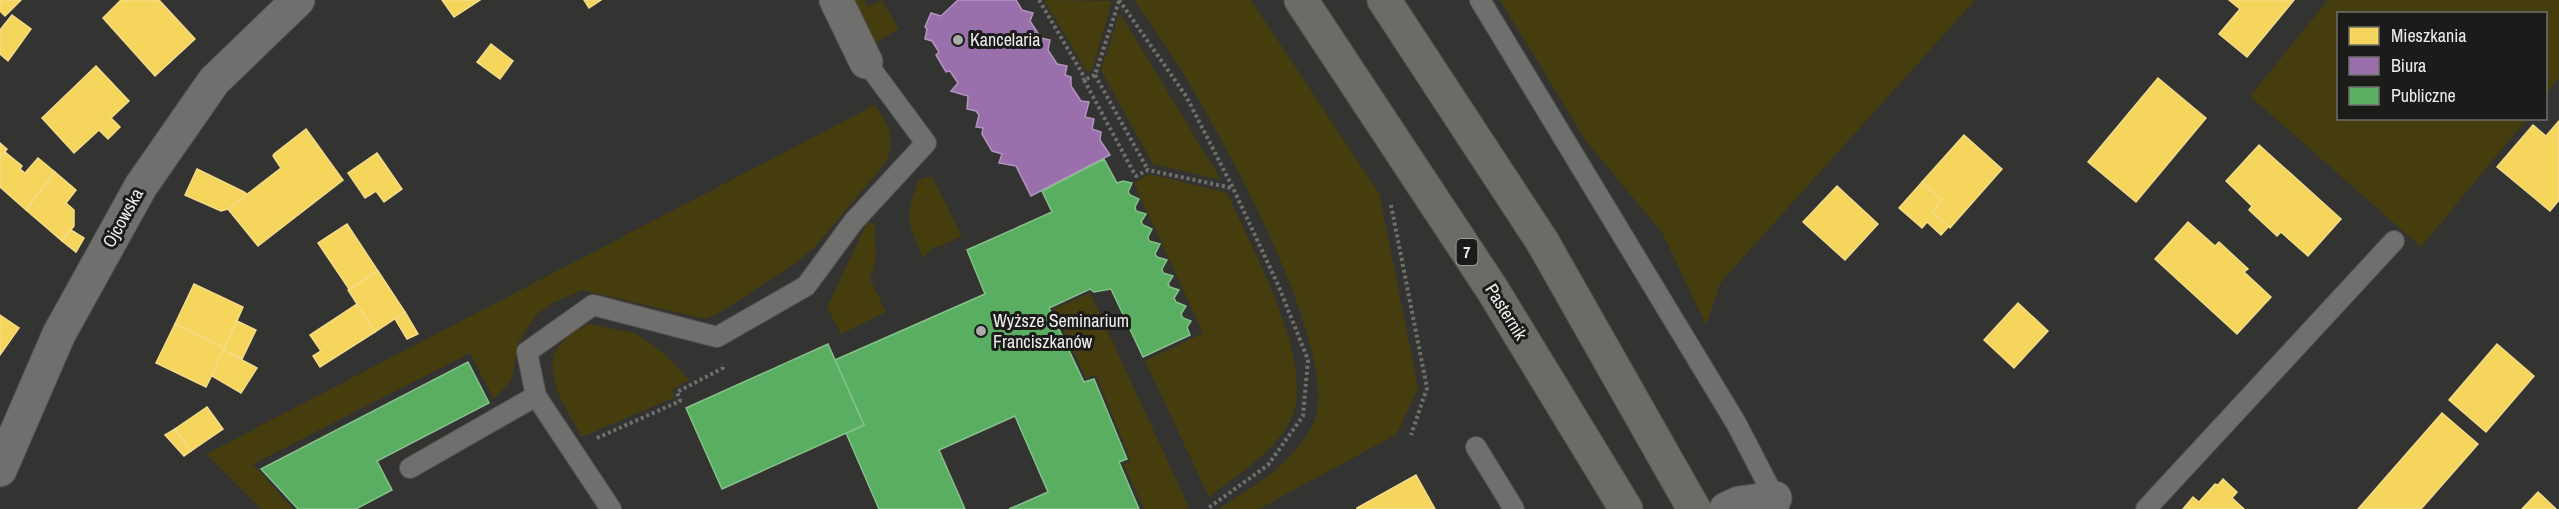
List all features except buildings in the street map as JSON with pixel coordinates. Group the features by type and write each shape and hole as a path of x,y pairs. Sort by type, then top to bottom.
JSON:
{"main road":[{"name":"Pasternik","path":"1301,0 1492,289 1626,509"},
{"path":"1384,0 1542,241 1694,509"}],"street":[{"name":"Ojcowska","path":"0,470 59,334 141,186 213,81 298,0"},
{"path":"836,0 866,62"},
{"path":"1726,509 1739,503 1778,503"}],"lane":[{"path":"1480,0 1736,423 1778,503"},
{"path":"611,509 536,396 527,352 594,305 717,337 806,286 854,221 926,143 866,62"},
{"path":"2146,509 2394,241"},
{"path":"410,468 536,396"},
{"path":"1476,447 1514,509"}],"path":[{"path":"1039,0 1083,74 1084,80 1136,176 1148,170 1233,188"},
{"path":"1119,0 1095,75 1148,170"},
{"path":"1119,0 1186,96 1233,188 1279,287 1308,360 1302,416 1269,465 1207,509"},
{"path":"1084,80 1095,75"},
{"path":"1390,197 1427,388 1411,435"},
{"path":"572,449 680,401 678,392 723,368 717,337"}],"shaded area":[{"path":"850,0 865,0 867,7 882,0 899,29 873,44"},
{"path":"1044,0 1112,1 1092,70 1087,72"},
{"path":"1134,0 1251,0 1379,193 1418,388 1397,434 1259,509 1218,509 1283,464 1312,426 1318,396 1313,356 1280,259 1234,163 1174,59"},
{"path":"1500,0 1975,0 1721,282 1706,325 1663,234 1586,141"},
{"path":"2328,0 2559,0 2559,78 2547,94 2547,12 2337,12 2337,120 2526,120 2421,247 2250,96"},
{"path":"1120,13 1221,180 1153,164 1101,70"},
{"path":"875,105 889,132 890,144 887,161 815,247 793,265 719,313 705,319 582,290 553,303 537,314 519,341 511,381 494,399 470,353 253,464 293,509 261,509 206,454"},
{"path":"1149,174 1227,193 1278,306 1289,338 1295,368 1297,396 1291,419 1285,430 1266,452 1209,497 1145,361 1203,333 1134,183"},
{"path":"926,177 933,178 962,236 931,250 923,257 911,227 910,211 919,180"},
{"path":"868,221 874,224 876,258 870,279 886,312 841,334 827,307"},
{"path":"1090,293 1189,507 1187,509 1144,509 1124,465 1131,461 1096,375 1086,378 1054,309"},
{"path":"588,324 635,333 664,353 689,380 672,390 675,397 582,437 557,389 553,358 556,350 576,329"}],"place":[{"name":"Kancelaria","path":"958,40"},
{"name":"Wyższe Seminarium Franciszkanów","path":"981,331"}]}
